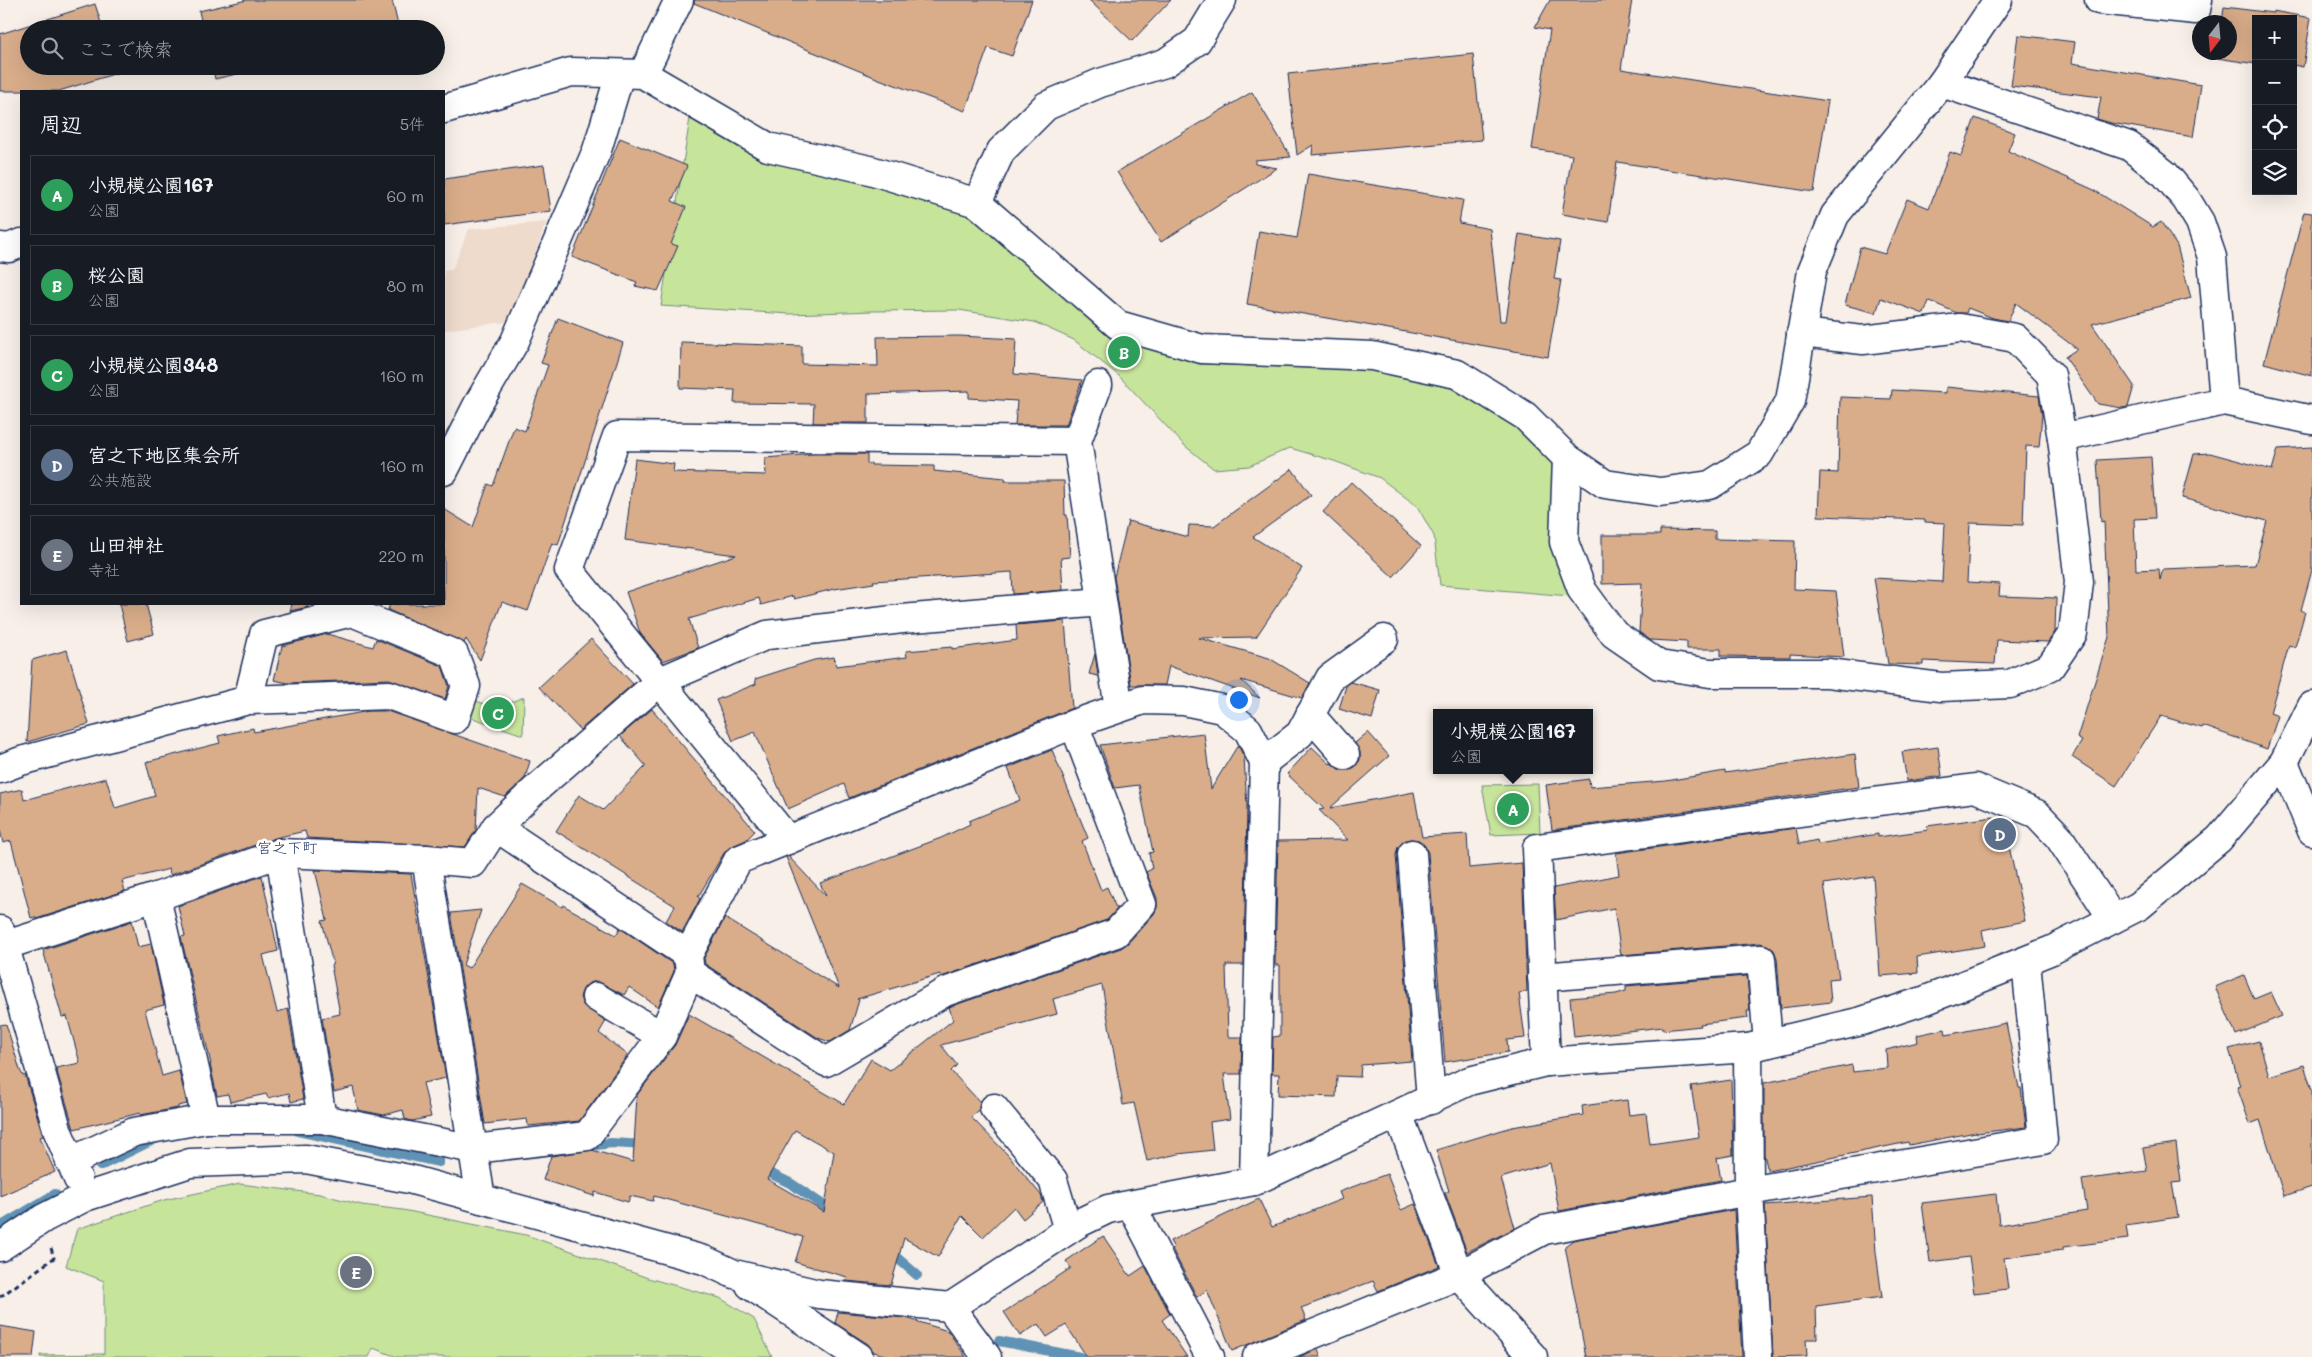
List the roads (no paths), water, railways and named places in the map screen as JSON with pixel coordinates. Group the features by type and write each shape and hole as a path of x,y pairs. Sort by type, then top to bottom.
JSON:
{"street":[{"path":"445,467 453,433 516,341 631,74 679,0"},
{"path":"978,203 1001,150 1046,106 1100,83 1165,63 1197,41 1222,0"},
{"path":"445,109 572,72 631,74 768,146 870,170 978,203 1118,325 1202,349 1372,356 1456,374 1525,416 1567,458 1605,484 1660,492 1710,485 1759,454 1790,400 1812,271 1835,215 1942,82 1998,0"},
{"path":"2099,0 2196,10 2198,0"},
{"path":"1942,82 2129,146 2165,174 2186,199 2200,222 2212,256 2224,401"},
{"path":"0,248 9,248 20,243"},
{"path":"1567,458 1564,542 1582,590 1614,634 1658,665 1710,673 1828,673 1951,687 2010,684 2050,667 2073,633 2079,582 2062,438 2051,374 2015,338 1960,328 1863,340 1801,333"},
{"path":"1098,385 1077,441 1119,708"},
{"path":"2062,438 2224,401 2312,420"},
{"path":"788,840 569,570 617,436 1077,441"},
{"path":"85,1197 58,1132 2,941 156,897 280,853 473,862 496,827 536,788 660,681 767,635 902,618 1102,602"},
{"path":"0,769 21,761 248,700 389,695 455,718 466,686 454,654 352,612 264,634 248,700"},
{"path":"1264,762 1300,734 1330,678 1384,639"},
{"path":"70,1162 134,1132 206,1119 322,1119 474,1149 587,1136 662,1036 689,964 738,860 1074,724 1143,700 1184,701 1222,709 1248,730 1264,762 1254,1181"},
{"path":"734,1274 819,1294 950,1307 1068,1230 1108,1209 1254,1181 1399,1116 1469,1082 1546,1062 1758,1046 1862,1021 1926,1000 2026,962 2139,906 2219,839 2284,762 2312,706"},
{"path":"1310,714 1345,755"},
{"path":"496,827 826,1062 944,992 1116,933 1142,904 1074,724"},
{"path":"2284,762 2312,831"},
{"path":"1546,1062 1537,848 1975,788 2036,814 2059,837 2113,919"},
{"path":"280,853 322,1119"},
{"path":"1412,854 1431,1100"},
{"path":"426,859 481,1199"},
{"path":"156,897 206,1119"},
{"path":"1542,977 1761,959 1758,1046 1748,1192 1758,1357"},
{"path":"1257,1357 1459,1275 1544,1230 2043,1140 2026,962"},
{"path":"596,996 662,1036"},
{"path":"994,1108 1053,1180 1068,1230"},
{"path":"1399,1116 1459,1275 1533,1357"},
{"path":"0,1247 44,1218 85,1197 190,1163 306,1160 409,1179 704,1260 734,1274 859,1357"},
{"path":"1131,1205 1210,1357"},
{"path":"950,1307 987,1357"}],"waterway":[{"path":"298,1131 439,1162"},
{"path":"100,1166 157,1138"},
{"path":"583,1147 611,1143 646,1145"},
{"path":"759,1168 790,1183 835,1213"},
{"path":"0,1227 55,1194"},
{"path":"888,1250 917,1275"},
{"path":"999,1341 1080,1357"}],"place":[{"name":"桜公園","path":"1124,352"},
{"name":"小規模公園348","path":"498,713"},
{"name":"小規模公園167","path":"1513,809"},
{"name":"宮之下地区集会所","path":"2000,834"},
{"name":"山田神社","path":"356,1272"}],"district":[{"name":"宮之下町","path":"287,847"}]}
